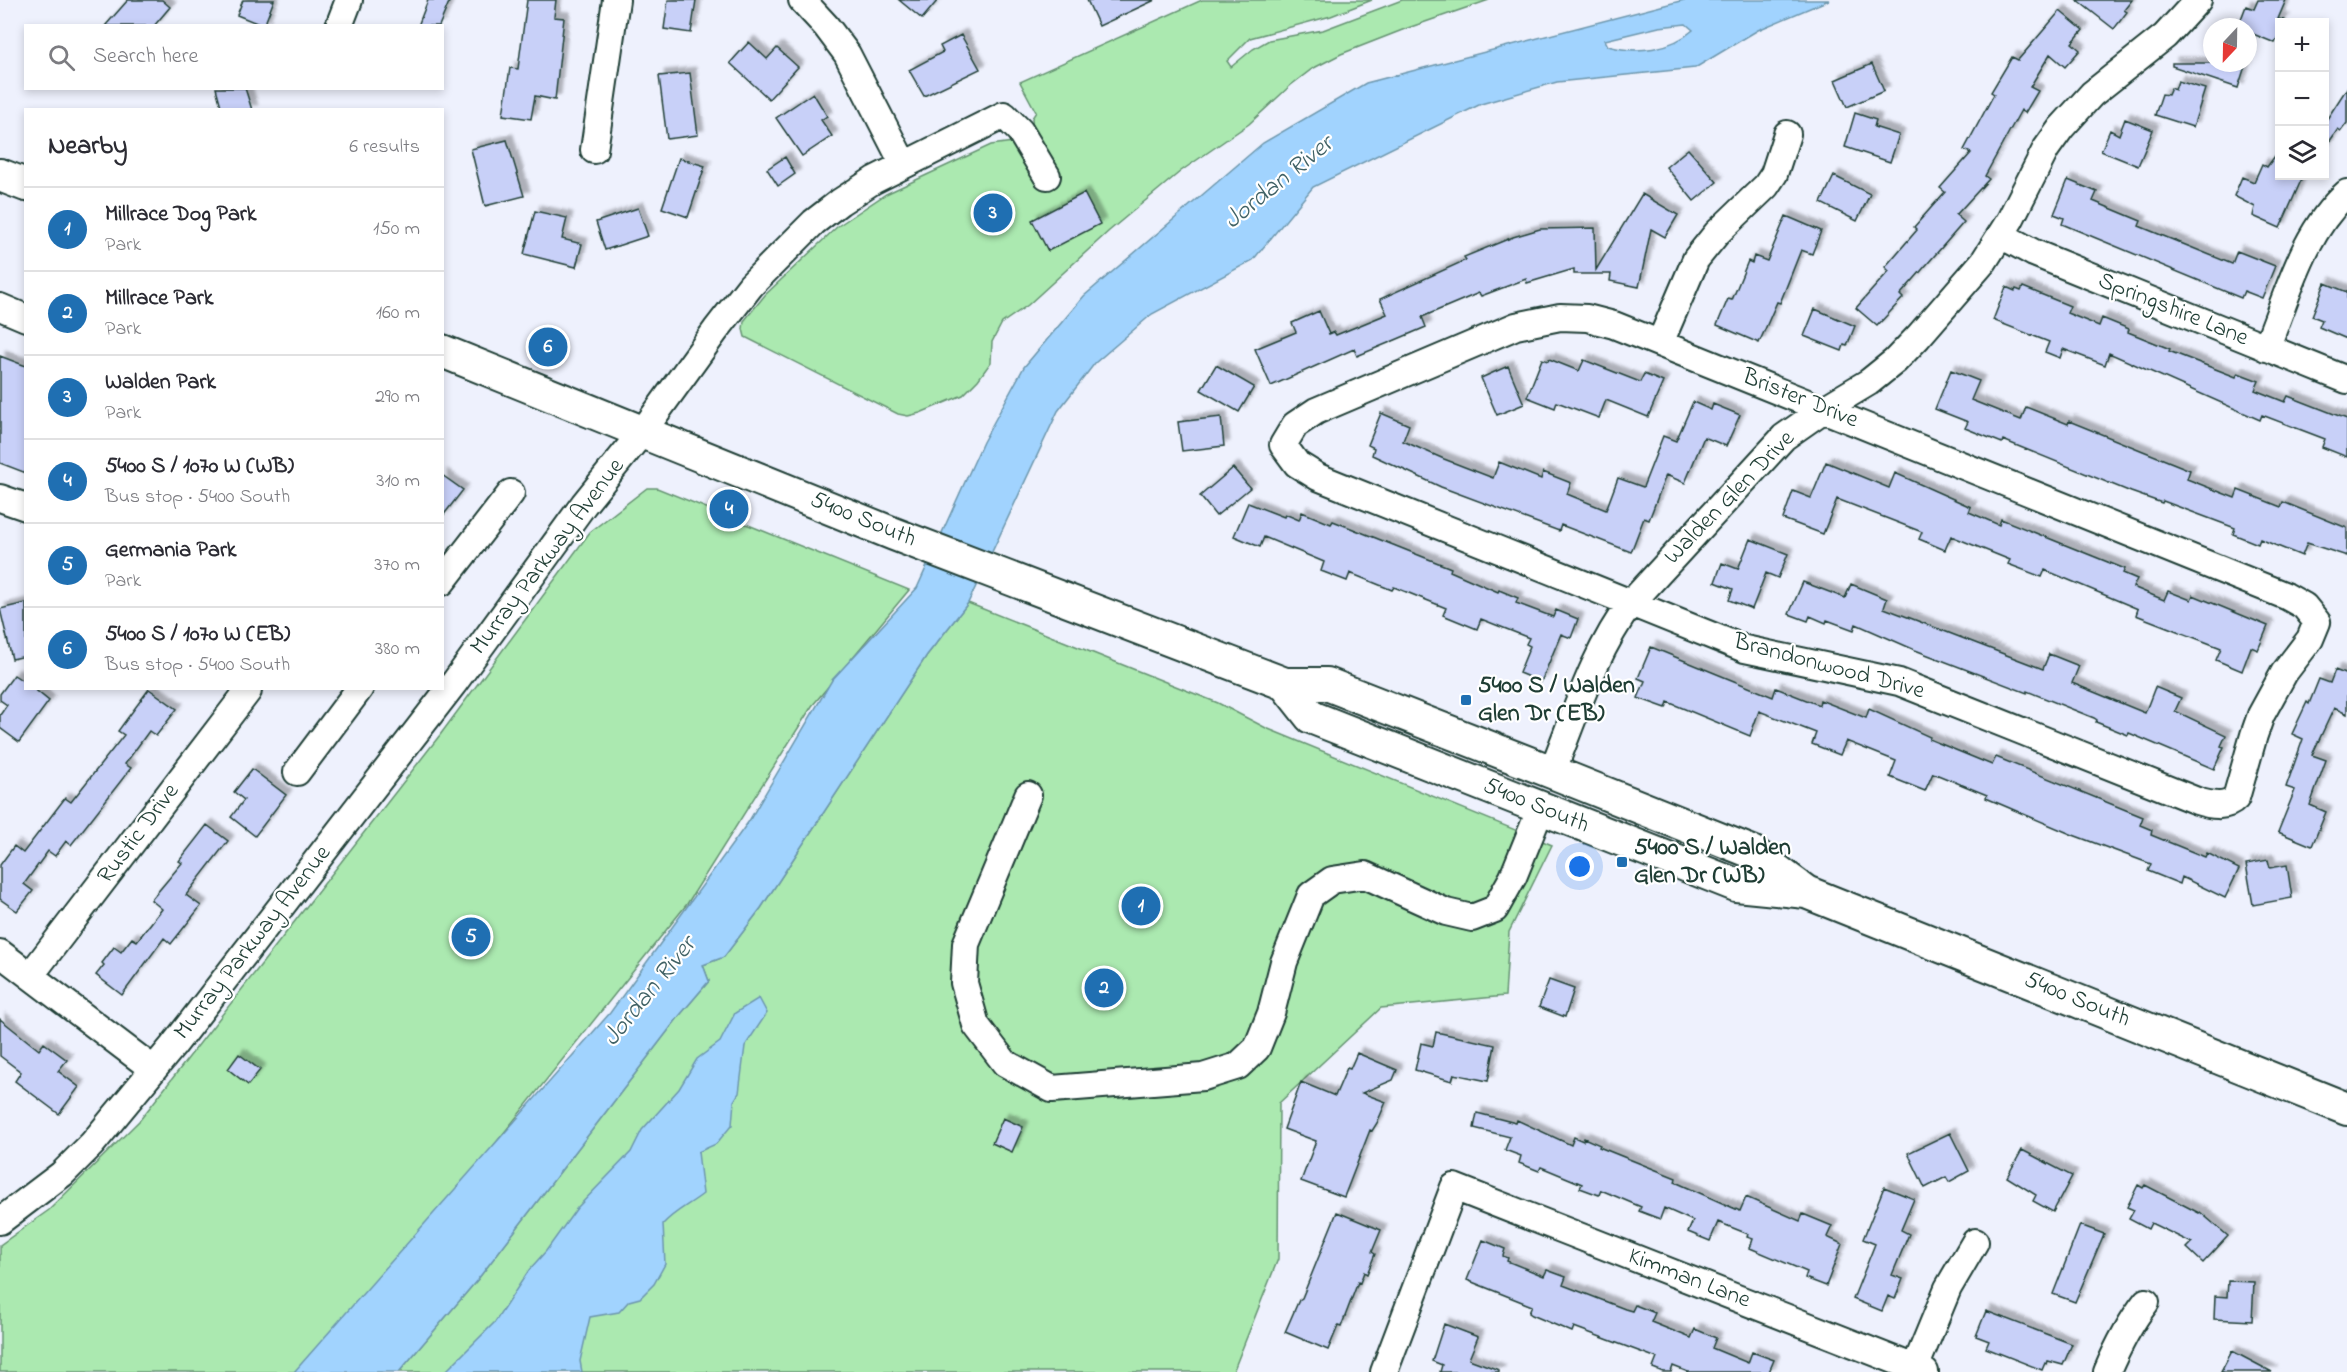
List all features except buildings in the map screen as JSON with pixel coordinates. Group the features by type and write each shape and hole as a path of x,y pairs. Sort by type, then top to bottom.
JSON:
{"main road":[{"path":"0,174 24,184"},
{"name":"5400 South","path":"444,352 894,534 1285,684 1327,684 1552,772 1752,852 1806,892 2347,1109"},
{"name":"5400 South","path":"1285,684 1311,717 1736,885 1806,892"}],"street":[{"path":"340,24 349,0"},
{"path":"594,150 616,0"},
{"path":"802,0 847,54 904,165"},
{"name":"Walden Glen Drive","path":"1552,772 1602,650 1613,628 1631,603 1784,437 1869,382 1895,361 1984,261 2001,235 2046,149 2061,128 2092,94 2165,36 2198,0"},
{"name":"Murray Parkway Avenue","path":"448,678 643,431 751,285 814,222 874,180 1004,115 1020,131 1047,176"},
{"path":"1660,343 1696,259 1717,233 1766,186 1774,174 1787,134"},
{"path":"2266,348 2308,244 2326,215 2347,193"},
{"name":"Springshire Lane","path":"2001,235 2034,253 2347,380"},
{"path":"0,308 24,317"},
{"name":"Brister Drive","path":"1283,445 1295,425 1316,411 1516,326 1560,317 1587,318 1614,325 1660,343 2286,596 2304,606 2317,622"},
{"name":"Brandonwood Drive","path":"1283,445 1297,464 1318,477 1754,652 1899,682 2197,801 2222,805 2231,804 2236,798 2261,715 2284,673 2310,639 2317,622"},
{"path":"444,579 511,493"},
{"path":"0,498 24,506"},
{"path":"297,772 358,690"},
{"name":"Murray Parkway Avenue","path":"0,1221 62,1174 92,1144 254,943 439,690"},
{"name":"Rustic Drive","path":"30,976 248,691"},
{"path":"1028,795 966,944 964,983 976,1025 1005,1063 1052,1089 1203,1077 1238,1066 1257,1048 1271,1013 1284,962 1311,896 1332,880 1365,875 1446,912 1472,918 1495,909 1512,877 1541,808"},
{"path":"0,953 153,1070"},
{"name":"Kimman Lane","path":"1384,1372 1454,1187 1920,1370"},
{"path":"1920,1370 1948,1288 1975,1242"},
{"path":"2107,1372 2131,1321 2146,1302"}],"green space":[{"path":"1202,0 1372,0 1331,16 1250,38 1227,61 1231,67 1253,49 1269,40 1323,30 1402,0 1489,0 1405,29 1341,54 1312,69 1249,124 1181,171 1109,231 1028,305 1002,323 992,342 991,362 963,395 920,413 908,416 898,414 745,337 744,321 765,295 838,226 886,194 991,145 1013,142 1033,130 1032,118 1036,112 1020,82"},
{"path":"647,488 657,488 909,590 812,706 687,904 398,1265 299,1372 0,1372 0,1245 49,1210 140,1120 440,735 590,532"},
{"path":"968,603 1218,703 1266,728 1552,845 1509,932 1505,996 1381,1008 1279,1103 1278,1259 1233,1372 399,1372 478,1279 680,1015 709,981 703,965 724,957 761,908 927,655"}],"water":[{"name":"Jordan River","path":"1684,0 1829,0 1758,30 1695,68 1557,82 1481,104 1313,187 1253,260 1152,314 1095,363 1058,411 968,603 927,655 761,908 724,957 703,965 709,981 680,1015 478,1279 399,1372 294,1372 610,1013 749,821 832,680 917,588 983,442 1024,367 1084,296 1263,143 1366,83","holes":["1686,24 1693,30 1664,46 1641,50 1608,46 1605,40 1659,27"]},
{"path":"759,998 767,1013 745,1046 739,1093 734,1101 732,1125 716,1144 698,1152 703,1194 663,1224 665,1264 654,1284 640,1298 629,1301 619,1312 590,1317 580,1361 582,1372 445,1372 495,1322 529,1270 546,1251 577,1208 631,1152 642,1130 679,1089 697,1059 720,1042 735,1013"}],"place":[{"name":"Walden Park","path":"993,213"},
{"name":"5400 S / 1070 W (EB)","path":"548,347"},
{"name":"5400 S / 1070 W (WB)","path":"729,509"},
{"name":"5400 S / Walden Glen Dr (EB)","path":"1466,700"},
{"name":"5400 S / Walden Glen Dr (WB)","path":"1622,862"},
{"name":"Millrace Dog Park","path":"1141,906"},
{"name":"Germania Park","path":"471,937"},
{"name":"Millrace Park","path":"1104,988"}]}
